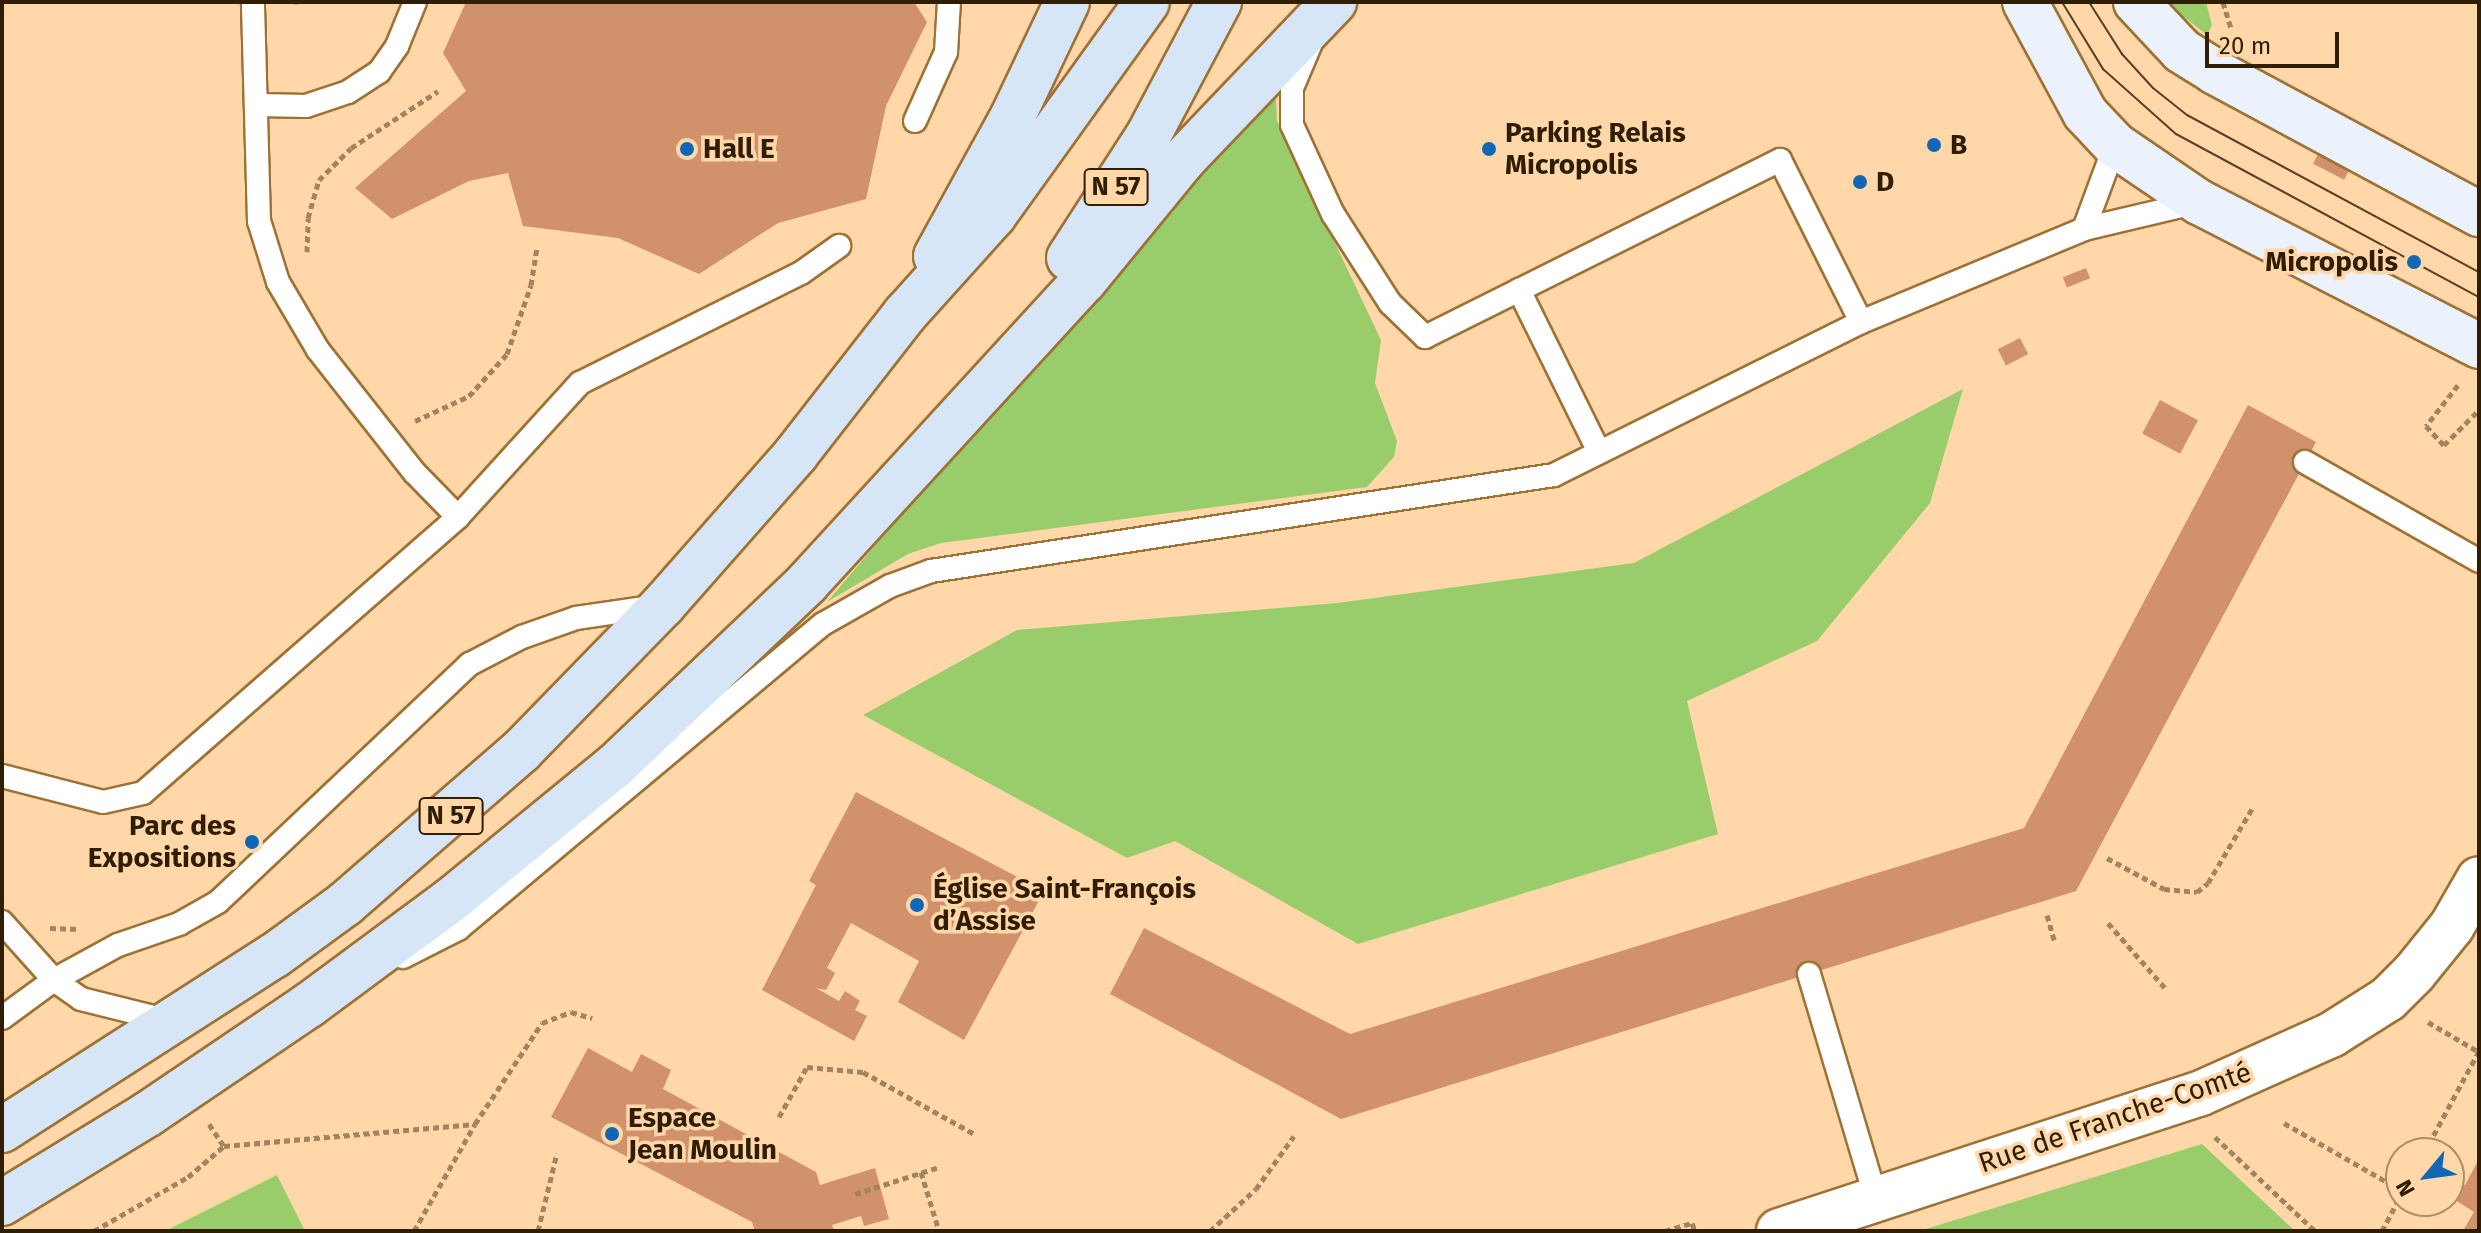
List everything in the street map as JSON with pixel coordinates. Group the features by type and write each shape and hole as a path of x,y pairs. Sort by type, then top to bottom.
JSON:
{"main road":[{"name":"N 57","path":"905,314 1012,118 1067,2"},
{"name":"N 57","path":"2,1130 275,955 413,851 521,751 663,605 796,454 905,314 994,215 1147,2"},
{"name":"N 57","path":"1002,366 1148,136 1219,2"},
{"name":"N 57","path":"2,1203 167,1102 309,1005 519,845 681,706 807,583 1002,366 1084,281 1183,160 1327,11"}],"street":[{"path":"2025,2 2085,113 2115,145 2199,202 2473,360"},
{"path":"2136,2 2182,51 2215,72 2479,214"},
{"name":"Rue de Franche-Comté","path":"1779,1231 2199,1094 2331,1035 2388,999 2452,926 2479,879"}],"lane":[{"path":"253,2 259,105 259,221 281,288 318,350 458,517"},
{"path":"259,105 306,106 348,92 379,72 397,46 415,2"},
{"path":"915,121 946,52 949,2"},
{"path":"1327,11 1292,88 1292,125 1333,214 1390,303 1425,337 1780,160 1861,322"},
{"path":"2084,229 2115,145"},
{"path":"309,1005 458,929 823,624 890,586 931,571 1554,475 1861,322 2084,229 2199,202"},
{"path":"2,776 103,802 143,793 458,517 580,383 801,273 839,246"},
{"path":"1519,290 1599,452"},
{"path":"2305,462 2479,561"},
{"path":"2,1018 54,980 118,945 179,924 218,902 470,664 522,637 576,618 663,605"},
{"path":"2,922 54,980 81,999 169,1021"},
{"path":"1809,974 1876,1199"}],"path":[{"path":"2223,2 2234,39"},
{"path":"281,288 307,251 308,218 319,180 351,148 438,91"},
{"path":"384,432 433,414 490,378 507,354 521,319 537,248"},
{"path":"2473,360 2426,426 2444,445 2479,410"},
{"path":"2107,858 2164,889 2197,892 2208,883 2252,809"},
{"path":"2047,915 2054,940"},
{"path":"2108,923 2166,989"},
{"path":"2388,999 2479,1052 2433,1137"},
{"path":"414,1231 475,1124 542,1023 571,1012 592,1018"},
{"path":"779,1117 807,1067 863,1072 976,1135"},
{"path":"202,1112 224,1146"},
{"path":"2284,1123 2385,1183"},
{"path":"94,1231 188,1177 224,1146 475,1124"},
{"path":"1210,1231 1256,1189 1294,1136"},
{"path":"2215,1138 2315,1231"},
{"path":"538,1231 557,1153"},
{"path":"855,1194 939,1167"},
{"path":"921,1172 939,1231"},
{"path":"1665,1231 1692,1223 1695,1231"}],"green space":[{"path":"2165,2 2206,2 2212,25 2207,35"},
{"path":"1275,75 1277,121 1381,340 1375,383 1397,441 1394,457 1367,487 941,543 908,554 827,602"},
{"path":"1963,389 1930,503 1817,641 1687,701 1718,834 1358,944 1175,841 1127,858 863,715 1017,630 1337,603 1634,563"},
{"path":"2202,1144 2295,1231 1919,1231"},
{"path":"277,1175 305,1231 165,1231"}],"building":[{"name":"Hall E","path":"466,2 914,2 927,22 886,106 866,199 778,223 699,274 618,238 523,226 508,173 469,181 392,219 355,188 466,91 443,53"},
{"path":"2318,154 2349,170 2344,180 2313,164"},
{"path":"2086,268 2090,278 2067,288 2063,277"},
{"path":"2020,338 2028,354 2006,365 1998,349"},
{"path":"2160,400 2198,420 2180,454 2142,434"},
{"path":"2248,405 2316,442 2076,891 1341,1119 1110,994 1144,928 1350,1034 2024,828"},
{"name":"Église Saint-François d’Assise","path":"856,792 1044,891 964,1040 898,1002 919,961 851,923 827,968 835,973 826,990 816,988 839,1001 845,991 860,1001 855,1010 867,1016 854,1041 762,990 816,885 809,881"},
{"path":"588,1048 632,1072 641,1054 671,1070 663,1089 816,1172 820,1185 875,1168 889,1219 864,1226 861,1216 832,1225 834,1231 755,1231 752,1222 551,1117"},
{"path":"2479,1159 2479,1231 2463,1231 2474,1212 2465,1206 2465,1185"}],"tram line":[{"path":"2062,2 2103,69 2176,134 2479,297"},
{"path":"2089,2 2122,54 2153,88 2187,115 2479,272"}],"place":[{"name":"B","path":"1934,145"},
{"name":"Hall E","path":"687,149"},
{"name":"Parking Relais Micropolis","path":"1489,149"},
{"name":"D","path":"1860,182"},
{"name":"Micropolis","path":"2414,262"},
{"name":"Parc des Expositions","path":"252,842"},
{"name":"Église Saint-François d’Assise","path":"917,905"},
{"name":"Espace Jean Moulin","path":"612,1134"}]}
